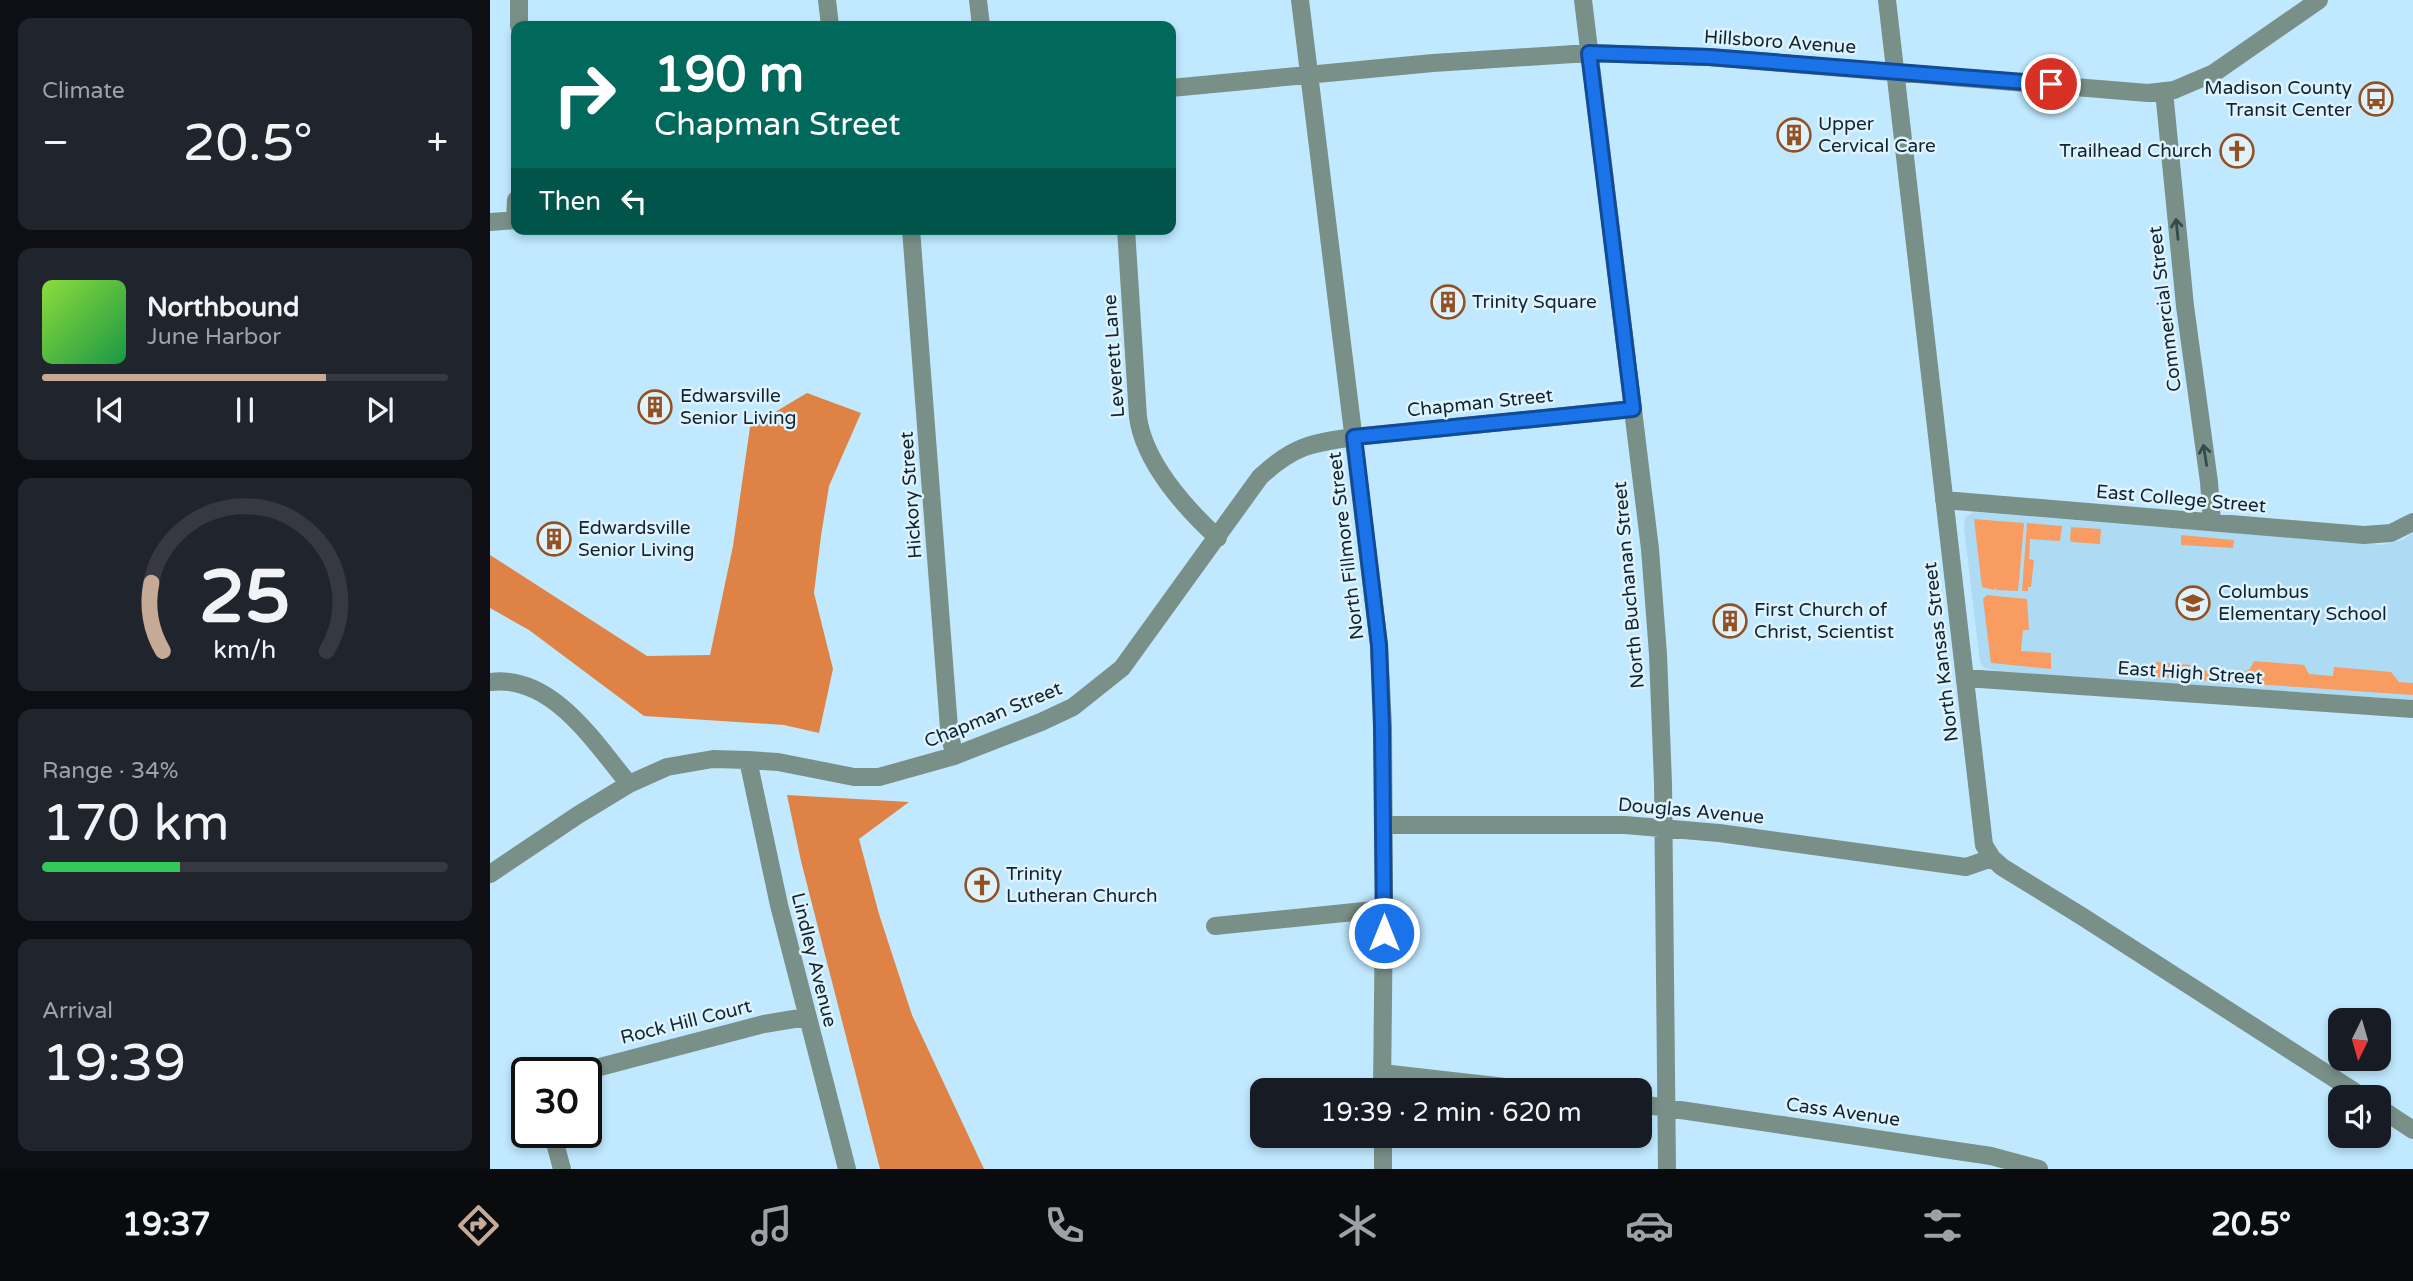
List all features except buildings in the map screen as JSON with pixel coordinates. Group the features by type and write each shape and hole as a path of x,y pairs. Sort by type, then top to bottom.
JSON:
{"street":[{"path":"519,0 519,21"},
{"path":"827,0 829,21"},
{"path":"978,0 980,21"},
{"name":"North Fillmore Street","path":"1300,0 1379,645 1384,909 1382,1078"},
{"name":"North Buchanan Street","path":"1583,0 1650,548 1658,654 1667,1169"},
{"name":"North Kansas Street","path":"1886,0 1984,845 1992,858"},
{"name":"Hillsboro Avenue","path":"1176,87 1542,54 1589,53 1709,57 2148,93 2174,90 2214,73 2319,0"},
{"name":"Commercial Street","path":"2164,91 2185,306 2210,482 2212,522"},
{"path":"490,222 511,220"},
{"name":"Hickory Street","path":"911,235 954,756"},
{"name":"Leverett Lane","path":"1126,235 1138,417 1143,443 1179,495 1218,538"},
{"name":"Chapman Street","path":"490,874 629,784 651,773 682,763 713,759 748,760 778,762 855,777 892,774 954,756 1062,712 1100,687 1122,668 1260,477 1280,459 1298,449 1320,442 1354,437 1633,409"},
{"name":"East College Street","path":"1944,500 2364,535 2390,533 2413,522"},
{"name":"East High Street","path":"1965,678 2413,709"},
{"path":"490,682 516,682 552,700 589,736 629,784"},
{"name":"Lindley Avenue","path":"748,760 778,902 847,1169"},
{"name":"Douglas Avenue","path":"1383,825 1542,823 1663,827 1966,867 1992,858"},
{"path":"1992,858 2002,867 2084,916 2345,1085"},
{"path":"1215,926 1384,909"},
{"name":"Rock Hill Court","path":"602,1066 764,1024 806,1017"},
{"name":"Cass Avenue","path":"1652,1106 1992,1156 2039,1169"},
{"path":"2391,1116 2413,1130"},
{"path":"556,1148 562,1169"},
{"path":"1383,1148 1383,1169"}],"shaded area":[{"path":"807,393 861,413 829,486 821,536 814,593 833,669 819,733 784,725 644,716 529,630 490,608 490,555 647,656 710,655 733,546 750,427"},
{"name":"Columbus Elementary School","path":"1974,512 2382,545 2402,540 2413,533 2413,700 2001,672 1984,668 1980,662 1964,528 1965,517"},
{"path":"1974,519 2024,523 2018,591 1982,587"},
{"path":"2027,523 2062,526 2060,541 2030,539 2029,559 2034,560 2031,587 2028,587 2028,591 2022,591"},
{"path":"2071,527 2101,529 2100,544 2072,542"},
{"path":"2181,535 2234,540 2233,548 2181,545"},
{"path":"1987,595 2027,599 2029,630 2023,630 2021,651 2051,653 2051,669 1991,663 1983,599"},
{"path":"2254,661 2304,665 2309,674 2333,676 2334,667 2391,672 2399,682 2413,683 2413,695 2198,680 2199,670 2242,673 2250,669"},
{"path":"2156,662 2190,665 2192,679 2155,677"},
{"path":"787,795 909,802 859,839 879,914 912,1015 984,1169 880,1169 801,861"}],"place":[{"name":"Madison County Transit Center","path":"2376,99"},
{"name":"Upper Cervical Care","path":"1794,135"},
{"name":"Trailhead Church","path":"2237,151"},
{"name":"Trinity Square","path":"1448,302"},
{"name":"Edwarsville Senior Living","path":"655,407"},
{"name":"Edwardsville Senior Living","path":"554,539"},
{"name":"Columbus Elementary School","path":"2193,603"},
{"name":"First Church of Christ, Scientist","path":"1730,621"},
{"name":"Trinity Lutheran Church","path":"982,885"}],"route":[{"path":"1384,933 1379,645 1354,437 1633,409 1589,53 1709,57 2051,84"}]}
